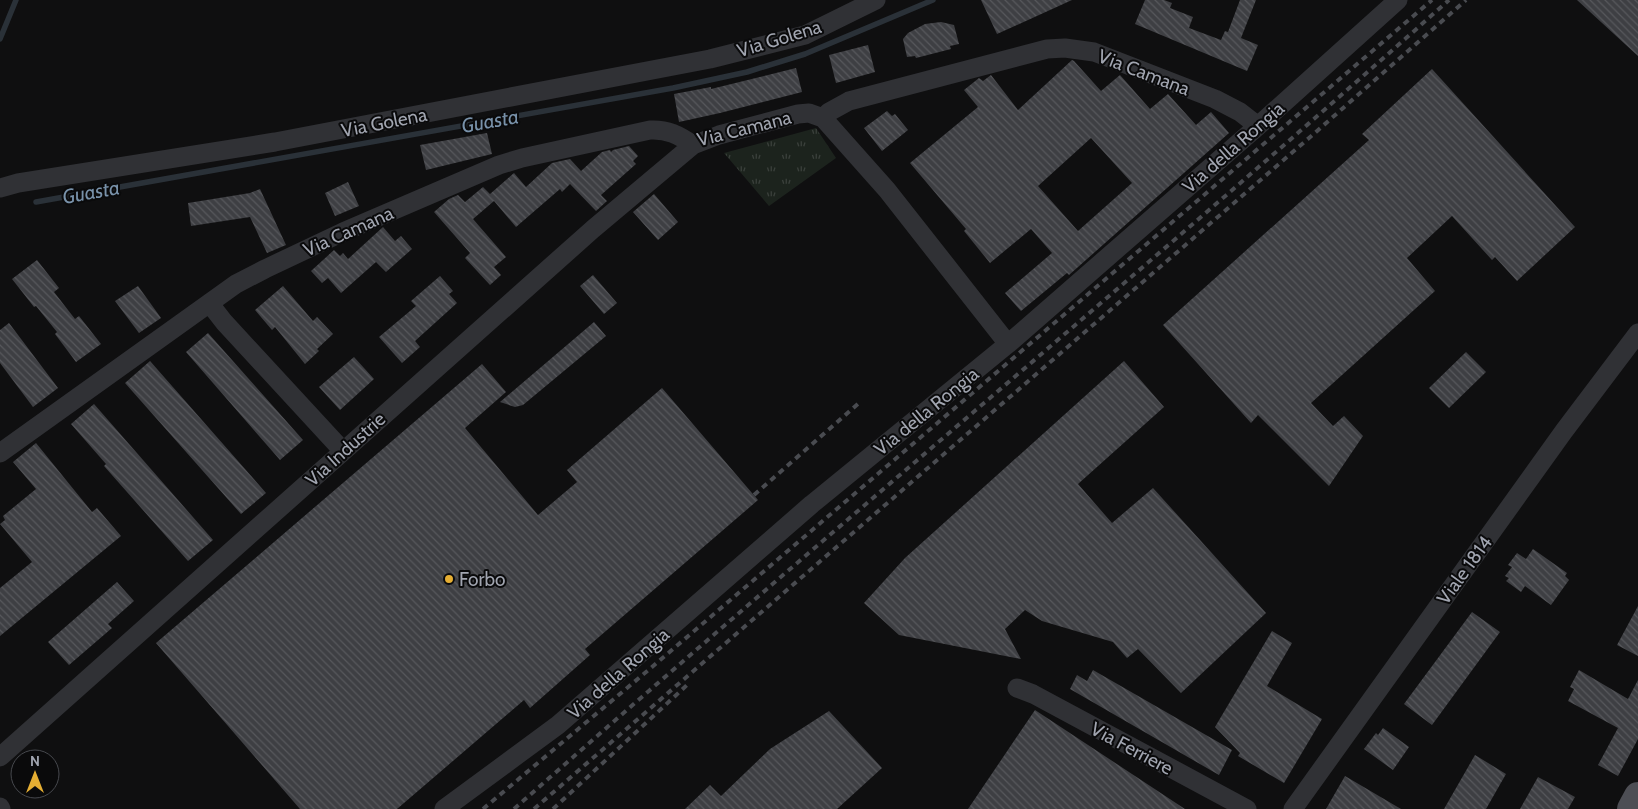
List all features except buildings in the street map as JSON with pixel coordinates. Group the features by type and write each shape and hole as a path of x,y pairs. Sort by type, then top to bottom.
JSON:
{"main road":[{"path":"1631,809 1638,796"}],"street":[{"name":"Via Golena","path":"0,188 275,142 710,59 805,35 876,0"},
{"name":"Via della Rongia","path":"444,809 558,725 812,504 1008,344 1258,126 1398,0"},
{"name":"Via Camana","path":"0,453 236,284 343,232 499,165 531,156 650,130 668,131 677,134 693,145 720,135 798,114 809,113 823,118 829,112 849,101 1047,49 1065,48 1094,52 1198,93 1240,112 1258,126"},
{"path":"823,118 887,190 1008,344"},
{"name":"Via Industrie","path":"0,757 593,229 693,145"},
{"path":"210,304 224,322 342,451"},
{"name":"Viale 1814","path":"1293,809 1564,430 1638,333"},
{"name":"Via Ferriere","path":"1017,688 1033,694 1247,809"}],"green space":[{"path":"816,128 836,158 769,206 724,153"}],"waterway":[{"path":"0,39 16,0"},
{"name":"Guasta","path":"36,202 673,88 747,72 805,54 933,0"}],"railway":[{"path":"483,809 652,667 1432,0"},
{"path":"514,809 747,606 1216,204 1449,0"},
{"path":"534,809 1466,0"},
{"path":"754,495 859,403"},
{"path":"553,809 687,685"}],"place":[{"name":"Forbo","path":"449,579"}]}
